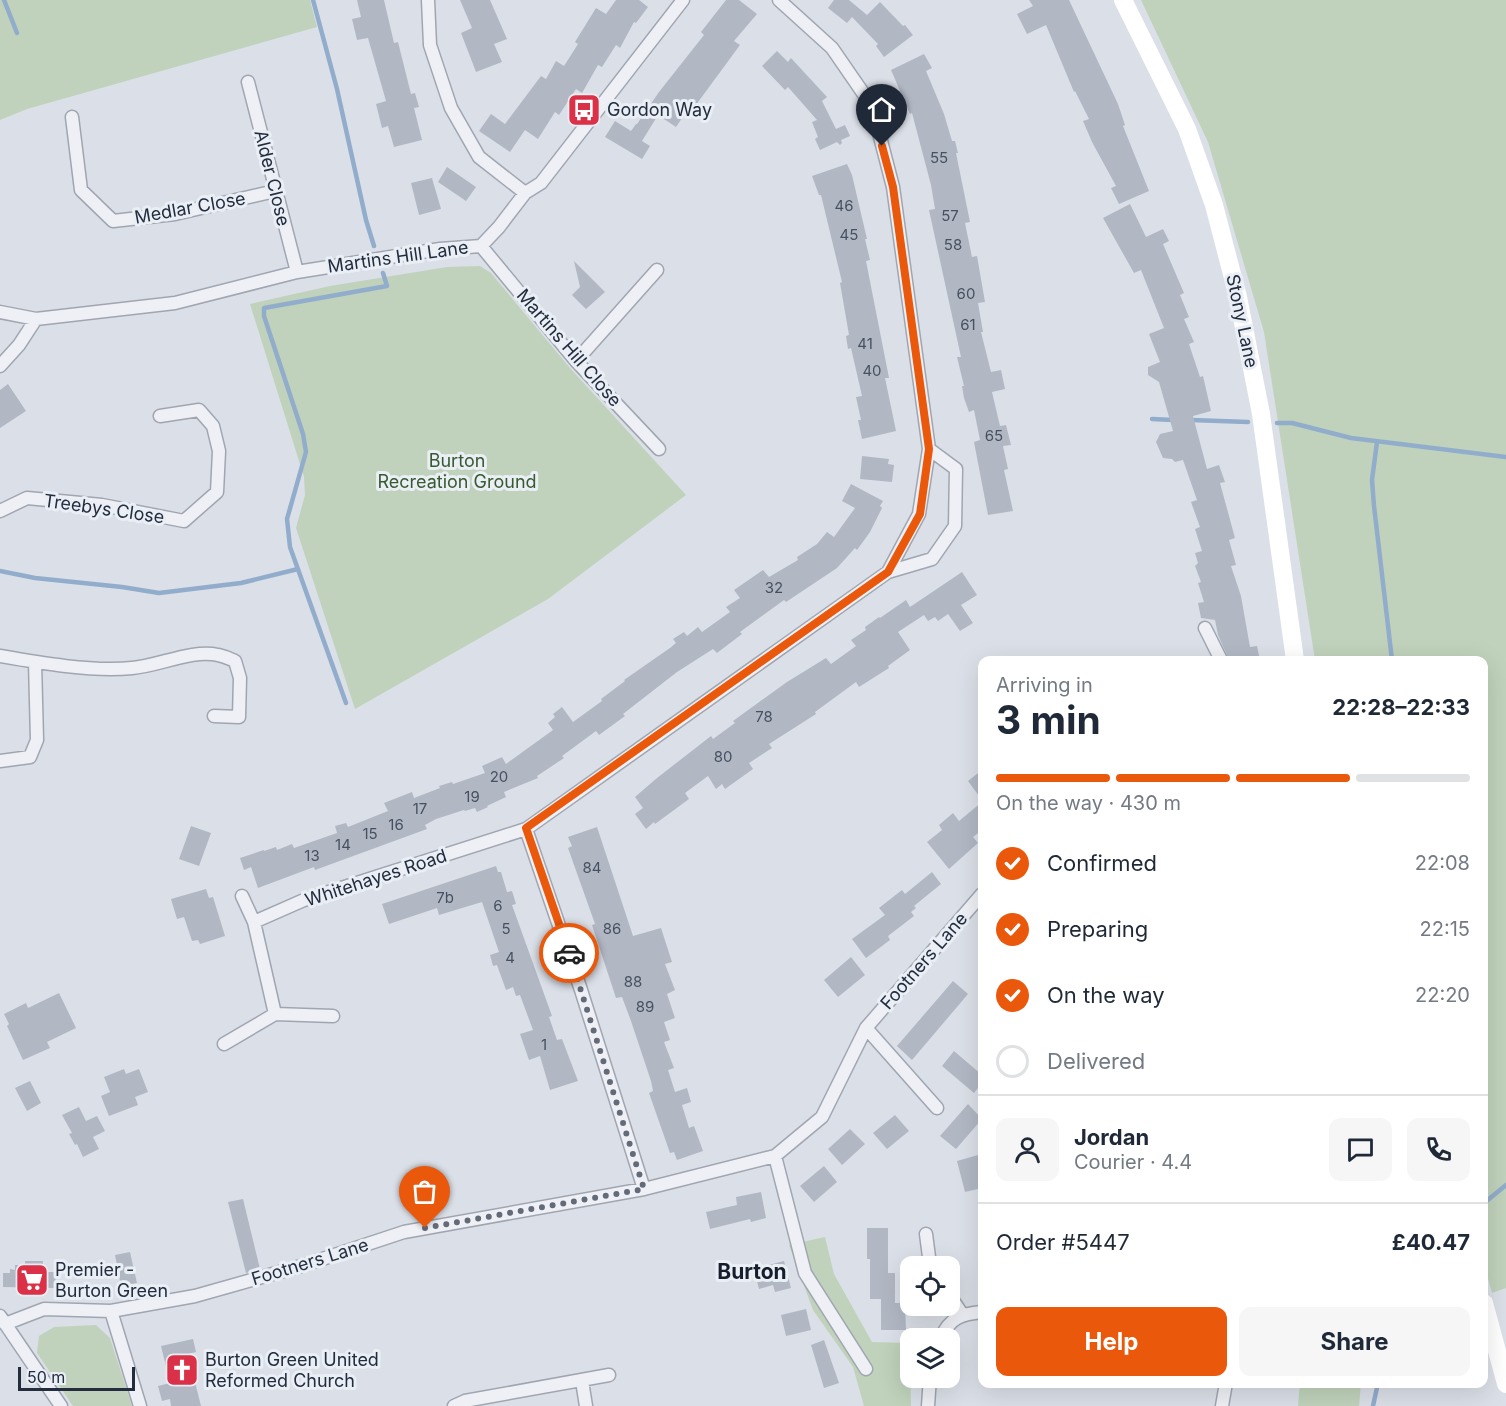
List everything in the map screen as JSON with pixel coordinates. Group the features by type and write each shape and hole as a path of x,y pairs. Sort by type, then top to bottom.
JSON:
{"main road":[{"name":"Stony Lane","path":"1123,0 1187,129 1214,205 1238,297 1261,414 1294,656"},
{"path":"1488,1318 1506,1384"}],"street":[{"path":"428,0 430,45 451,108 479,157 525,193"},
{"name":"Martins Hill Lane","path":"0,312 36,319 175,303 297,272 440,249 481,246 525,193 541,183 683,0"},
{"name":"Whitehayes Road","path":"779,0 832,48 872,106 893,187 929,449 920,514 888,572"},
{"name":"Alder Close","path":"248,82 297,272"},
{"name":"Medlar Close","path":"72,117 81,190 113,221 175,214 275,191"},
{"name":"Martins Hill Close","path":"481,246 576,361 659,448"},
{"path":"576,361 657,270"},
{"path":"0,366 20,345 36,319"},
{"name":"Treebys Close","path":"0,511 27,498 102,505 184,521 217,492 219,451 213,426 199,410 160,416"},
{"name":"Whitehayes Road","path":"254,922 304,900 526,828 888,572 932,559 955,526 956,469 929,449"},
{"path":"1205,628 1219,656"},
{"path":"0,656 88,668 132,668 191,656 217,654 235,661 240,678 239,717 214,716"},
{"path":"0,761 30,757 38,740 34,662"},
{"path":"526,828 581,990 644,1189"},
{"path":"242,896 254,922 275,1014"},
{"name":"Footners Lane","path":"3,1320 44,1309 111,1311 195,1296 301,1266 404,1232 644,1189 775,1156 822,1117 866,1028 978,899"},
{"path":"224,1044 275,1014 333,1016"},
{"path":"866,1028 937,1108"},
{"path":"775,1156 805,1273 866,1368"},
{"path":"926,1234 929,1256"},
{"path":"111,1311 140,1406"},
{"path":"946,1328 962,1314 978,1312"},
{"path":"3,1320 61,1406"},
{"path":"454,1406 465,1401 609,1375"},
{"path":"582,1381 586,1406"},
{"path":"928,1406 929,1388"},
{"path":"1222,1406 1225,1388"}],"green space":[{"path":"0,0 310,0 317,27 27,109 0,120"},
{"path":"1141,0 1506,0 1506,1288 1492,1293 1488,1278 1488,656 1314,656 1264,332 1208,142"},
{"name":"Burton Recreation Ground","path":"480,266 491,273 570,368 686,495 548,599 355,709 296,528 305,495 304,477 250,304 330,286 447,267"},
{"path":"825,1237 834,1274 872,1342 900,1343 900,1388 911,1388 911,1406 864,1406 853,1367 813,1310 789,1245"},
{"path":"96,1325 110,1338 132,1406 73,1406 37,1353 39,1336 54,1327"},
{"path":"1300,1388 1361,1388 1359,1406 1298,1406"}],"building":[{"path":"357,0 384,0 394,43 398,42 411,94 415,93 419,107 414,108 422,140 394,147 388,126 382,128 376,104 386,101 368,38 357,40 352,19 361,17"},
{"path":"460,0 490,0 507,39 494,44 502,62 476,72 461,33 472,28"},
{"path":"616,0 639,0 648,7 636,23 634,22 620,48 616,45 602,67 598,65 582,93 576,89 559,115 555,112 538,139 525,130 510,152 479,131 491,114 505,124 541,76 546,79 556,61 564,66 578,44 575,42 596,8 606,14"},
{"path":"726,0 739,0 757,14 734,41 740,45 690,113 686,112 676,127 658,115 642,141 650,146 642,159 605,137 615,121 631,131 704,35 701,32"},
{"path":"834,0 849,0 867,15 880,2 913,35 884,57 876,46 878,44 852,17 847,23 828,8"},
{"path":"1029,0 1069,0 1118,104 1125,125 1123,126 1149,191 1119,204 1111,188 1116,186 1083,121 1089,119 1074,92 1046,25 1027,34 1017,14 1033,6"},
{"path":"777,51 788,62 791,58 827,97 822,101 836,129 845,125 850,136 841,140 840,145 837,142 820,150 812,122 817,120 788,87 785,90 762,66"},
{"path":"924,54 932,68 926,71 958,153 956,153 970,222 965,223 972,257 977,256 985,302 978,303 983,332 981,332 991,372 1001,370 1005,389 992,392 1000,426 1006,425 1011,445 1003,446 1008,469 1004,470 1013,511 988,515 974,442 980,440 974,410 969,412 964,398 962,386 964,386 957,357 961,357 929,210 935,209 931,185 912,113 910,114 891,70"},
{"path":"847,164 852,175 867,239 865,239 870,260 866,261 889,378 885,378 896,431 862,439 856,397 862,396 851,348 848,349 846,336 849,335 840,283 842,282 821,195 819,195 812,176"},
{"path":"447,167 476,187 466,201 438,182"},
{"path":"432,178 441,209 419,215 411,183"},
{"path":"1130,204 1146,237 1163,229 1169,241 1163,244 1184,293 1180,295 1189,317 1184,319 1194,342 1189,344 1200,377 1203,376 1211,411 1193,416 1207,469 1219,465 1225,482 1220,483 1235,538 1229,540 1236,565 1231,566 1241,596 1250,647 1257,646 1259,656 1227,656 1218,635 1215,620 1201,618 1198,603 1204,602 1198,583 1201,582 1195,566 1198,563 1195,553 1202,551 1195,529 1200,527 1191,502 1197,500 1183,460 1175,462 1172,459 1163,458 1156,442 1160,434 1173,431 1159,382 1148,375 1148,367 1160,362 1149,334 1164,328 1141,270 1134,273 1103,218"},
{"path":"574,261 605,292 586,309 572,295 580,287"},
{"path":"8,384 26,411 0,428 0,390"},
{"path":"862,456 889,459 888,464 894,465 892,482 860,479"},
{"path":"851,484 883,501 870,532 857,550 855,548 837,568 786,602 784,600 740,632 742,634 717,653 713,649 677,672 623,714 625,716 599,735 596,731 562,756 564,758 537,776 538,778 504,792 506,797 477,812 475,808 436,819 425,825 427,829 258,888 251,867 244,870 240,858 276,847 277,850 292,844 294,848 337,833 335,826 346,823 348,827 388,811 384,803 412,792 414,798 440,788 439,786 452,782 453,784 485,773 482,766 502,757 506,764 553,730 548,723 555,717 553,714 562,707 573,722 602,701 601,699 624,680 670,648 676,643 673,639 684,632 687,636 698,627 702,632 730,612 726,607 740,598 734,590 763,570 769,577 798,560 797,557 817,544 827,532 834,537 855,508 842,501"},
{"path":"962,572 977,595 961,605 973,623 960,631 948,614 938,621 935,617 928,621 924,615 898,632 910,650 888,666 889,668 859,687 856,682 815,712 816,714 769,744 772,748 749,763 753,769 725,789 722,784 716,789 708,776 685,793 689,799 646,829 635,814 643,808 635,797 657,778 711,736 713,739 735,723 733,721 787,682 826,658 831,664 856,646 851,640 879,617 906,600 910,607"},
{"path":"978,773 978,795 968,781"},
{"path":"978,805 978,833 973,837 978,843 949,869 927,842 942,830 939,825 953,813 959,821"},
{"path":"191,826 211,833 199,866 179,859"},
{"path":"597,827 633,936 661,928 672,962 665,964 675,990 667,994 675,1018 664,1022 670,1040 664,1042 674,1068 668,1070 675,1092 687,1088 691,1102 682,1105 689,1128 694,1126 703,1151 677,1160 674,1152 670,1153 649,1093 653,1091 651,1081 622,997 616,998 592,925 595,924 568,848 572,846 568,837"},
{"path":"496,866 498,872 501,872 507,892 512,891 516,904 512,905 552,1016 549,1017 557,1040 562,1039 578,1081 550,1090 540,1056 529,1060 520,1034 533,1030 520,995 516,996 513,987 506,990 497,965 493,966 490,955 499,952 482,902 439,915 437,908 389,924 382,904"},
{"path":"932,872 941,884 914,906 916,908 911,912 914,916 888,936 890,940 866,958 852,939 885,915 879,908 902,890 905,894"},
{"path":"206,889 209,898 213,897 225,936 200,944 198,940 192,941 184,917 177,919 171,899"},
{"path":"851,957 865,975 838,997 824,980"},
{"path":"953,981 968,994 912,1060 897,1046"},
{"path":"59,993 76,1028 47,1042 50,1048 23,1060 7,1026 9,1024 4,1014 26,1003 28,1008"},
{"path":"954,1051 978,1072 978,1088 974,1093 942,1066"},
{"path":"124,1069 126,1074 139,1069 148,1092 135,1097 138,1105 109,1116 101,1096 110,1092 104,1077"},
{"path":"30,1081 41,1103 27,1111 15,1088"},
{"path":"968,1104 978,1115 978,1124 956,1149 940,1136"},
{"path":"79,1107 86,1121 97,1116 105,1131 93,1137 99,1149 83,1157 69,1134 72,1133 62,1115"},
{"path":"895,1115 909,1131 887,1149 873,1133"},
{"path":"850,1129 865,1144 842,1165 828,1149"},
{"path":"978,1155 978,1189 965,1192 957,1161"},
{"path":"824,1166 837,1182 814,1202 800,1186"},
{"path":"761,1192 766,1218 751,1222 750,1219 710,1229 706,1212 737,1205 736,1197"},
{"path":"243,1199 260,1269 246,1273 228,1202"},
{"path":"867,1228 888,1228 888,1273 895,1273 895,1303 900,1303 900,1316 905,1316 906,1328 881,1330 881,1299 870,1299 870,1259 867,1259"},
{"path":"130,1252 137,1283 121,1286 115,1255"},
{"path":"25,1261 43,1261 42,1272 56,1272 55,1288 3,1287 3,1273 10,1273 10,1269 15,1270 15,1265 25,1265"},
{"path":"784,1261 791,1288 775,1292 773,1285 759,1289 754,1269"},
{"path":"806,1309 811,1330 786,1336 781,1315"},
{"name":"Burton Green United Reformed Church","path":"193,1339 196,1352 188,1354 201,1406 171,1406 170,1399 162,1401 158,1386 170,1383 161,1346"},
{"path":"824,1340 839,1383 824,1388 811,1345"}],"waterway":[{"path":"4,0 17,33"},
{"path":"313,0 337,89 366,220 374,246"},
{"path":"346,703 290,547 287,519 306,452 303,434 264,316 264,308 387,286 383,273"},
{"path":"1152,419 1173,420"},
{"path":"1191,420 1248,422"},
{"path":"1277,423 1292,423 1351,438 1506,457"},
{"path":"1377,442 1372,480 1392,656"},
{"path":"0,571 35,578 159,593 241,583 298,569"},
{"path":"1488,1200 1506,1185"},
{"path":"1373,1406 1377,1388"}],"way so far":[{"path":"425,1228 644,1189 569,953"}],"place":[{"name":"Gordon Way","path":"584,110"},
{"name":"Premier - Burton Green","path":"32,1280"},
{"name":"Burton Green United Reformed Church","path":"182,1370"}],"district":[{"name":"Burton","path":"752,1272"}],"route":[{"path":"569,953 526,828 888,572 920,514 929,449 893,187 882,146"}]}
